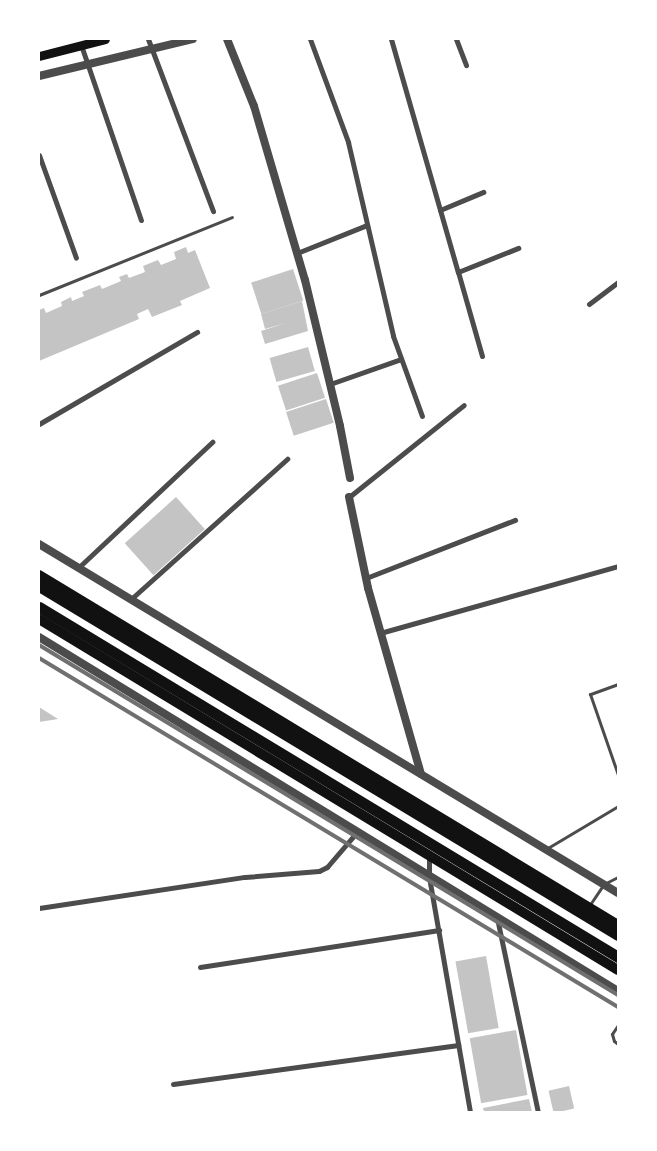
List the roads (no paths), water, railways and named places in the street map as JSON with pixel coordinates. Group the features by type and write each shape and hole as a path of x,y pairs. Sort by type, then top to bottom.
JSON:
{"highway":[{"path":"39,574 618,925"},
{"path":"39,586 618,935"},
{"path":"39,607 618,957"},
{"path":"39,619 618,970"}],"main road":[{"path":"39,56 105,39"}],"street":[{"path":"148,39 214,211"},
{"path":"39,76 192,39"},
{"path":"227,39 254,106 297,253 330,384 350,478"},
{"path":"310,39 348,142 393,336 422,416"},
{"path":"391,39 482,356"},
{"path":"456,39 466,65"},
{"path":"81,45 141,220"},
{"path":"39,155 76,258"},
{"path":"440,210 483,192"},
{"path":"297,253 367,225"},
{"path":"458,272 518,248"},
{"path":"589,304 618,282"},
{"path":"39,424 197,332"},
{"path":"330,384 401,359"},
{"path":"421,774 380,633 349,497 464,405"},
{"path":"79,567 212,442"},
{"path":"131,599 287,459"},
{"path":"366,578 515,520"},
{"path":"39,544 618,893"},
{"path":"380,633 618,566"},
{"path":"39,637 356,833 618,991"},
{"path":"39,908 245,878 319,872 327,867 356,833"},
{"path":"429,855 429,877 470,1112"},
{"path":"497,918 538,1112"},
{"path":"200,967 439,930"},
{"path":"173,1084 458,1044"}],"lane":[{"path":"39,295 232,216"},
{"path":"618,684 590,694 618,775"},
{"path":"545,849 618,806"},
{"path":"588,907 604,884 618,877"},
{"path":"618,1025 612,1034 614,1041 618,1044"}],"railway":[{"path":"39,645 618,995"},
{"path":"39,658 618,1007"}]}
